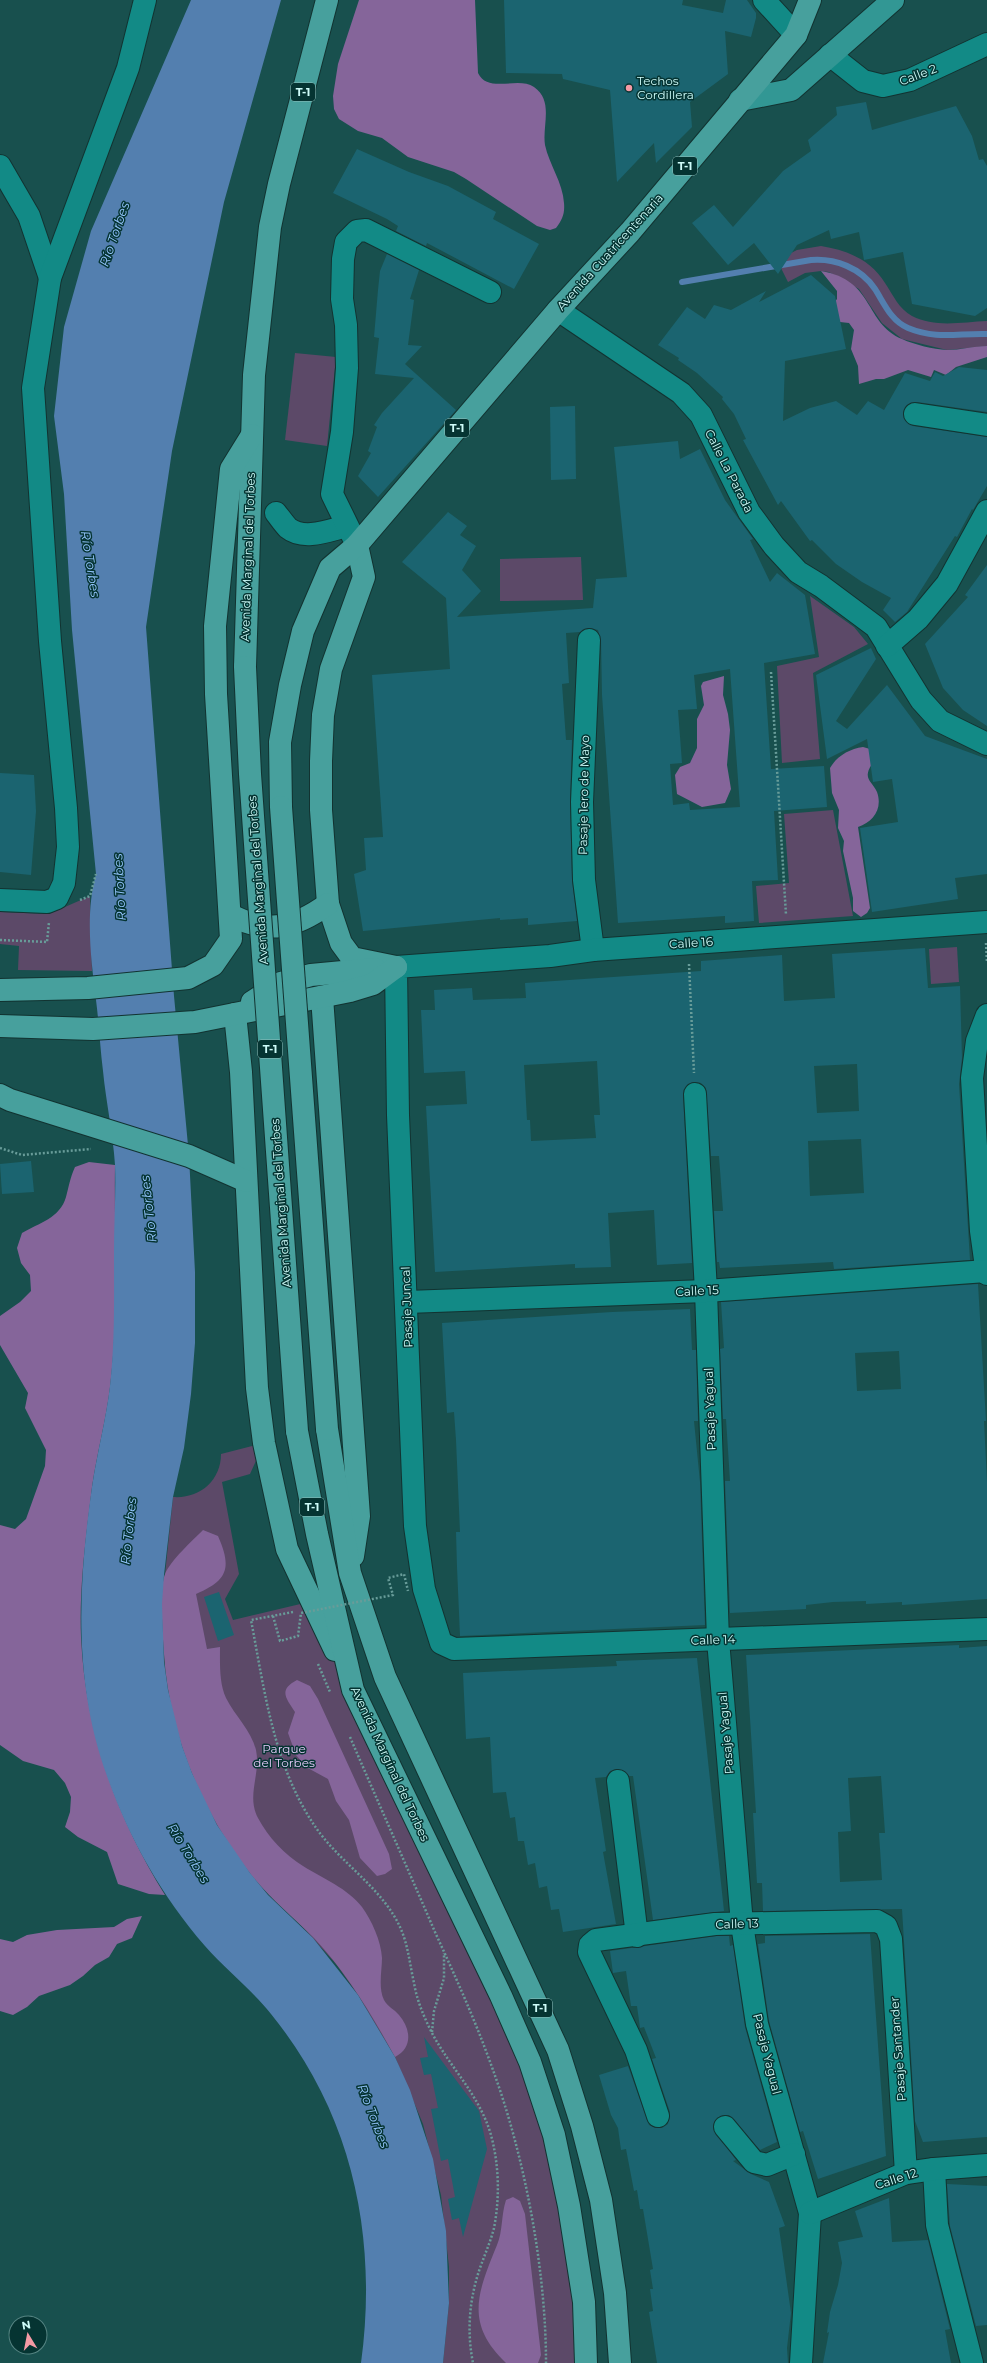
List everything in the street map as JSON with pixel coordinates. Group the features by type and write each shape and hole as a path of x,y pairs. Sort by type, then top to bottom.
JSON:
{"highway":[{"name":"Avenida Marginal del Torbes","path":"327,0 279,184 270,227 254,375 245,667 250,774 297,1431 317,1534 353,1690 468,1924 530,2062 554,2135 569,2206 584,2302 586,2363"},
{"name":"T-1","path":"740,100 796,35 810,0"},
{"name":"Avenida Cuatricentenaria","path":"352,536 630,232 740,100"},
{"path":"0,990 88,988 188,978 213,965 231,939 216,694 215,626 231,469 252,435"},
{"path":"352,536 364,576 330,669 323,715 321,810 328,904 341,943 352,958 396,967"},
{"name":"T-1","path":"352,536 330,568 303,631 290,685 280,742 282,807 327,1429 350,1573 385,1677 558,2050 582,2126 601,2200 616,2293 620,2363"},
{"path":"230,915 251,925 271,927 308,919 328,904"},
{"path":"0,1026 93,1030 195,1022 322,997 372,984 396,967"},
{"path":"235,1014 281,983 311,975 396,967"},
{"path":"322,997 359,1516 350,1573"},
{"path":"235,1014 241,1072 256,1388 264,1443 277,1510 287,1549 353,1690"},
{"path":"0,1095 10,1100 189,1156 246,1181"}],"main road":[{"path":"740,100 791,90 893,0"}],"street":[{"path":"0,900 47,902 57,898 64,883 68,847 50,641 33,388 50,278 128,68 145,0"},
{"path":"764,0 796,35"},
{"name":"Calle 2","path":"830,55 863,81 882,86 910,80 987,44"},
{"path":"0,166 29,216 50,278"},
{"path":"276,513 289,528 302,534 352,536 332,494 342,432 348,368 346,325 342,300 343,259 346,242 356,230 366,230 490,292"},
{"name":"Calle La Parada","path":"558,310 682,393 701,415 749,512 774,546 798,572 821,586 876,627 921,700 940,721 987,744"},
{"path":"915,414 987,425"},
{"path":"888,646 918,619 947,584 987,511"},
{"name":"Pasaje 1ero de Mayo","path":"589,640 582,802 584,880 593,950"},
{"name":"Calle 16","path":"396,967 593,950 987,922"},
{"name":"Pasaje Juncal","path":"396,967 398,1115 407,1302 411,1470 415,1526 424,1589 441,1643"},
{"path":"987,1014 977,1041 972,1078 979,1208 987,1272"},
{"name":"Pasaje Yagual","path":"695,1094 706,1291 718,1640 742,1924 758,2024 810,2213 801,2363"},
{"name":"Calle 15","path":"407,1302 706,1291 987,1272"},
{"name":"Calle 14","path":"441,1643 454,1649 987,1629"},
{"path":"618,1781 637,1936"},
{"name":"Calle 13","path":"658,2116 636,2050 589,1952 590,1945 596,1940 637,1936 715,1924 877,1921 886,1926"},
{"name":"Pasaje Santander","path":"886,1926 891,1938 906,2173"},
{"path":"725,2128 754,2162 767,2165 794,2154"},
{"name":"Calle 12","path":"810,2213 906,2173 934,2169 987,2165"},
{"path":"934,2169 937,2225 972,2363"}],"path":[{"path":"771,672 788,936"},
{"path":"0,940 47,942 49,921"},
{"path":"688,944 695,1094"},
{"path":"0,1148 22,1155 90,1149"},
{"path":"273,1616 280,1641 298,1636 301,1613 393,1595 388,1578 404,1574 408,1591"},
{"path":"304,1633 294,1612 251,1620 271,1724 282,1762 298,1798 319,1832 345,1862 380,1896 396,1920 408,1947 417,1996 432,2033 479,2104 491,2135 496,2161 498,2187 494,2227 477,2277 471,2310 469,2330 472,2363"},
{"path":"317,1662 333,1698"},
{"path":"349,1734 468,2004 494,2071 515,2141 530,2212 540,2276 546,2363"},
{"path":"432,2033 434,2011 444,1978 444,1951"}],"green space":[{"path":"821,246 849,253 858,257 873,268 903,310 912,316 921,320 939,323 987,321 987,346 947,350 902,339 882,323 859,289 829,272 821,271 805,273 788,282 777,260 797,250"},
{"path":"295,353 336,357 327,446 285,440"},
{"path":"581,557 583,600 500,601 500,559"},
{"path":"810,596 854,627 868,644 813,673 820,759 782,763 777,666 819,657"},
{"path":"833,810 853,916 759,923 756,886 789,883 784,814"},
{"path":"90,896 92,971 18,970 19,946 0,944 0,912 49,914"},
{"path":"957,947 959,982 931,984 929,949"},
{"name":"Parque del Torbes","path":"264,1443 250,1474 222,1482 239,1574 225,1599 233,1620 313,1601 554,2135 586,2363 443,2363 449,2303 449,2267 441,2195 423,2124 395,2057 358,1995 337,1965 233,1850 217,1825 182,1746 174,1718 162,1604 173,1497 191,1495 207,1486 213,1480 217,1472 221,1454"}],"shaded area":[{"path":"359,0 475,0 478,73 483,79 496,84 527,84 534,87 544,99 546,114 544,137 545,145 559,181 564,203 563,217 556,228 550,230 537,226 454,172 408,157 382,138 358,131 339,119 334,109 333,96 338,64"},
{"path":"821,271 838,276 851,283 868,302 881,323 890,332 902,339 936,349 947,350 987,346 987,357 956,367 946,375 934,370 931,377 908,370 884,379 876,379 859,384 858,366 851,349 854,330 849,323 840,322 831,307 837,299 837,291"},
{"path":"724,676 723,695 730,730 727,765 731,789 725,803 702,807 677,794 675,775 680,767 690,763 697,748 697,719 704,705 701,686 703,682"},
{"path":"863,747 870,749 872,764 869,769 868,777 877,792 879,804 878,809 872,818 868,822 858,827 870,908 867,913 861,917 853,911 853,898 843,851 844,841 838,828 839,810 832,793 830,768 836,760 844,754 853,749"},
{"path":"89,1162 115,1165 115,1304 113,1359 110,1387 96,1462 87,1524 81,1599 81,1637 84,1672 96,1739 106,1771 132,1834 147,1865 165,1895 149,1894 118,1884 107,1852 78,1837 65,1827 70,1812 71,1797 65,1783 54,1770 23,1761 0,1745 0,1525 15,1529 26,1519 45,1466 46,1450 25,1408 28,1393 0,1345 0,1316 20,1302 31,1291 30,1275 21,1263 17,1248 22,1233 48,1219 59,1210 66,1197 75,1167"},
{"path":"203,1530 218,1536 226,1565 221,1578 215,1584 196,1594 207,1649 220,1647 220,1673 226,1698 247,1730 256,1750 257,1768 253,1793 255,1810 267,1832 283,1851 296,1862 335,1884 349,1894 362,1907 369,1918 378,1938 381,1952 382,1995 389,2006 403,2020 408,2032 405,2049 395,2057 368,2010 326,1951 264,1890 249,1872 216,1823 202,1797 190,1769 180,1741 167,1684 163,1637 162,1590 165,1574 172,1563"},
{"path":"297,1680 310,1686 318,1699 389,1854 392,1869 385,1874 377,1876 360,1858 349,1820 336,1801 328,1779 306,1767 296,1755 288,1733 295,1712 287,1698 286,1691 287,1687"},
{"path":"142,1916 132,1938 117,1944 109,1957 95,1965 70,1985 39,1996 27,2007 13,2015 0,2011 0,1939 13,1942 27,1935 57,1930 114,1927 127,1919"},
{"path":"513,2197 520,2201 525,2214 541,2355 538,2363 506,2363 493,2348 484,2334 480,2320 480,2292 499,2240 506,2200"}],"water":[{"name":"Río Torbes","path":"191,0 281,0 224,202 172,451 146,627 174,996 189,1156 195,1272 195,1343 191,1394 184,1448 173,1497 164,1575 162,1604 164,1662 168,1690 182,1746 192,1773 217,1825 250,1873 268,1895 313,1938 358,1995 395,2057 410,2090 433,2159 446,2231 449,2303 443,2363 361,2363 365,2316 366,2270 362,2224 353,2179 340,2136 322,2093 299,2053 271,2014 213,1955 189,1927 148,1866 136,1844 107,1776 96,1741 88,1705 84,1669 82,1597 87,1523 96,1462 110,1386 113,1352 115,1165 113,1141 104,1083 92,969 90,921 96,874 72,630 64,494 54,416 64,327 91,231"}],"building":[{"path":"504,0 683,0 682,5 723,13 726,0 747,0 756,13 756,18 751,37 725,31 728,74 690,102 692,127 656,163 654,143 617,182 610,90 563,79 562,74 506,73"},
{"path":"866,102 872,130 956,106 972,136 979,160 983,159 987,166 987,308 975,316 912,304 903,252 864,260 859,232 831,239 829,230 797,245 778,274 754,243 728,265 692,223 714,205 733,227 783,171 811,151 808,140 837,115 836,107"},
{"path":"357,149 409,172 448,186 496,212 493,219 539,244 514,289 427,243 426,246 396,231 398,226 387,219 333,193"},
{"path":"387,254 419,270 410,299 414,300 408,345 422,346 405,364 456,410 378,497 358,476 371,453 368,451 377,427 374,425 382,413 414,378 375,374 379,338 374,337 378,290 380,271"},
{"path":"811,275 835,296 846,349 785,361 783,421 810,408 836,401 857,415 868,401 884,410 905,373 930,381 935,372 943,376 959,367 987,370 987,412 917,402 910,403 903,412 904,419 913,426 987,437 987,486 973,510 972,509 957,537 955,536 907,612 895,622 883,610 891,598 862,582 836,564 812,540 810,541 781,501 778,505 743,440 746,439 734,414 722,399 723,397 697,373 678,360 679,358 658,345 687,307 705,319 714,305 731,310 766,291 759,302"},
{"path":"575,406 576,479 551,480 550,407"},
{"path":"678,441 680,459 700,449 725,500 753,539 750,540 770,582 777,573 805,595 815,654 764,663 771,769 824,766 827,807 774,811 778,880 752,881 754,921 725,923 725,916 618,923 602,695 601,641 598,630 589,628 580,632 566,633 569,683 562,684 566,740 572,740 570,802 572,880 577,921 528,925 528,918 500,920 500,918 363,931 354,874 366,870 364,838 383,837 372,675 450,669 446,598 402,562 448,512 467,526 460,535 476,546 462,570 481,591 457,617 593,608 596,579 627,577 614,447","holes":["730,669 740,807 690,810 689,803 673,805 670,764 682,763 678,710 697,709 694,675"]},
{"path":"987,565 987,726 963,710 943,688 925,644 968,597 965,595"},
{"path":"871,648 876,659 836,721 847,729 887,685 925,736 987,759 987,874 955,878 958,899 872,912 860,828 898,822 892,779 873,782 867,739 827,759 816,675"},
{"path":"0,773 34,775 36,811 31,875 0,872"},
{"path":"925,948 928,988 960,986 962,1058 959,1084 970,1260 834,1269 833,1262 720,1268 719,1262 717,1262 714,1211 723,1211 719,1156 711,1156 706,1088 701,1083 695,1082 688,1084 683,1095 692,1263 657,1265 654,1210 608,1213 611,1267 575,1268 575,1264 435,1272 426,1106 467,1104 465,1071 424,1073 421,1010 435,1010 434,990 472,988 473,1000 526,998 525,983 701,971 701,961 782,955 784,1001 835,998 832,954","holes":["597,1061 600,1115 594,1115 596,1138 531,1141 530,1120 527,1120 524,1065","857,1064 859,1111 817,1113 814,1066","861,1139 864,1193 810,1196 808,1141"]},
{"path":"31,1161 34,1192 2,1194 0,1164"},
{"path":"978,1284 986,1421 984,1421 987,1482 987,1599 902,1605 902,1602 866,1604 866,1601 833,1602 806,1605 806,1609 730,1613 725,1481 730,1481 726,1419 723,1419 720,1349 724,1348 721,1302","holes":["899,1351 901,1389 857,1391 855,1353"]},
{"path":"690,1309 692,1350 696,1350 698,1421 694,1421 700,1482 705,1625 460,1636 456,1532 460,1532 456,1440 454,1412 447,1413 442,1323 612,1312"},
{"path":"219,1592 234,1635 218,1641 204,1597"},
{"path":"959,1645 959,1648 987,1646 987,2137 923,2142 915,2121 902,1909 763,1911 762,1883 757,1883 753,1813 756,1813 746,1655","holes":["881,1776 885,1833 879,1833 882,1880 840,1882 838,1832 851,1831 848,1778"]},
{"path":"697,1658 724,1911 653,1920 633,1776 629,1776 623,1770 616,1769 610,1771 606,1777 595,1778 606,1851 603,1852 616,1924 563,1932 559,1909 551,1910 547,1886 539,1888 535,1863 528,1865 524,1841 518,1841 515,1817 510,1818 506,1792 493,1793 490,1737 466,1739 463,1673 617,1666 616,1661"},
{"path":"870,1934 886,2156 818,2179 803,2131 800,2132 769,2021 758,1944 765,1943 765,1936"},
{"path":"716,1936 729,1936 730,1946 733,1945 745,2027 777,2142 760,2150 729,2115 723,2115 717,2118 713,2129 736,2160 733,2161 751,2174 769,2182 785,2226 779,2228 791,2313 787,2348 788,2363 657,2363 649,2312 653,2311 650,2289 653,2289 650,2270 653,2269 643,2209 640,2209 637,2190 634,2191 626,2149 621,2150 618,2128 611,2115 599,2075 628,2066 649,2125 655,2128 662,2128 668,2124 670,2112 652,2059 656,2058 644,2027 640,2028 637,2006 631,2006 626,1971 613,1973 610,1951"},
{"path":"424,2037 479,2111 487,2149 463,2237 459,2218 452,2220 448,2199 455,2197 448,2159 441,2161 431,2109 438,2108 431,2074 424,2075 420,2058 428,2057"},
{"path":"947,2184 987,2186 987,2325 976,2326 950,2226"},
{"path":"889,2198 892,2242 928,2240 950,2329 945,2330 951,2363 823,2363 829,2332 827,2333 830,2312 838,2285 842,2263 838,2242 863,2237 855,2211"}],"waterway":[{"path":"682,282 811,260 829,261 847,266 862,275 875,289 892,316 908,328 919,332 938,335 987,334"}],"place":[{"name":"Techos Cordillera","path":"629,88"}]}
